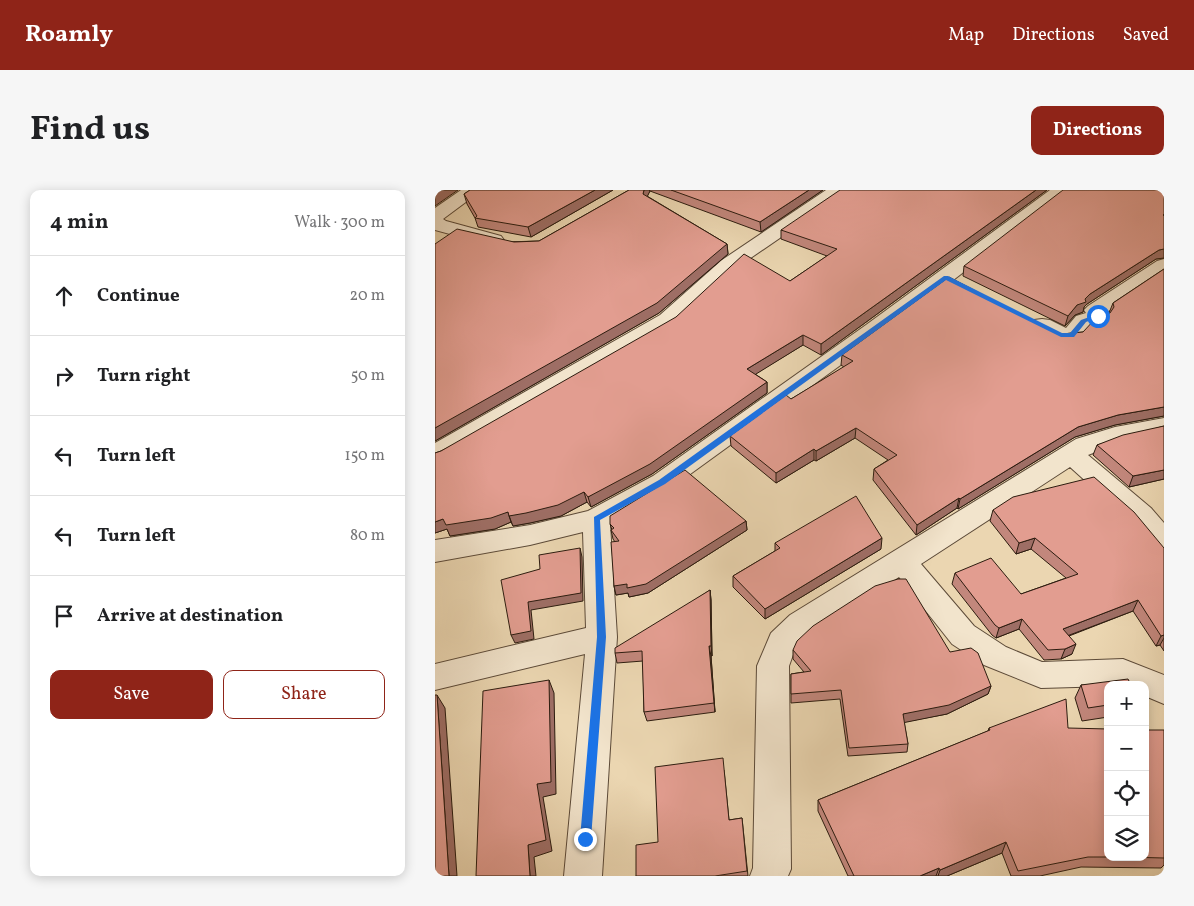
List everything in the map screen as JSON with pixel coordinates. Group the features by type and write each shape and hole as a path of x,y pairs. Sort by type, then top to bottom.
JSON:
{"street":[{"path":"435,216 473,190"},
{"path":"435,454 668,320 729,264 838,190"},
{"path":"435,551 530,535 596,519 662,482 955,281 1061,190"},
{"path":"435,221 439,225 495,240 511,242"},
{"path":"1025,317 1061,335 1072,335 1084,321 1098,316 1095,310 1164,265"},
{"path":"769,876 772,869 773,666 782,642 801,624 1085,445 1115,435 1164,426"},
{"path":"1071,455 1141,515 1164,542"},
{"path":"583,876 602,637 596,519"},
{"path":"902,561 963,635 995,656 1041,675 1123,672 1164,690"},
{"path":"435,677 602,637"}],"building":[{"path":"470,190 595,190 528,227 475,218 477,216 464,194"},
{"path":"629,190 644,190 643,194 727,244 657,303 435,428 435,244 457,229 514,242 539,241"},
{"path":"671,190 809,190 760,222"},
{"path":"840,190 1036,190 821,344 803,335 747,369 767,382 650,464 588,497 584,492 558,505 509,516 508,512 491,518 446,525 443,519 435,522 435,453 676,317 744,254 790,281 837,249 781,230"},
{"path":"1063,190 1164,190 1164,249 1159,250 1090,294 1085,299 1086,302 1077,305 1068,316 964,266"},
{"path":"1164,269 1164,407 1118,415 1078,427 917,525 874,469 897,455 856,428 816,451 814,449 776,473 730,436 786,395 791,399 853,361 842,355 949,277 1054,332 1062,334 1083,332 1096,318 1110,313 1114,307 1113,303"},
{"path":"1164,426 1164,470 1133,476 1097,445 1123,435"},
{"path":"685,470 746,521 646,584 627,588 627,584 614,586 611,542 619,541 611,530 614,528 610,524 610,516"},
{"path":"1094,477 1134,512 1164,548 1164,635 1161,636 1138,600 1063,629 1076,644 1065,649 1048,650 1022,619 999,628 995,625 955,573 991,558 1021,594 1078,574 1035,538 1019,543 993,510 1013,497"},
{"path":"856,496 882,538 765,609 733,576 780,548 775,543"},
{"path":"580,548 581,593 528,602 531,631 511,635 501,580 540,569 539,555"},
{"path":"898,579 906,579 950,652 971,648 978,653 991,686 949,705 903,714 908,744 849,748 841,690 791,694 791,674 811,671 793,650 797,641 813,626 875,586"},
{"path":"710,590 711,646 709,646 714,703 644,712 642,651 615,653 615,648"},
{"path":"1128,679 1129,681 1112,681"},
{"path":"549,680 551,782 537,784 546,840 528,845 530,876 476,876 483,691"},
{"path":"1104,682 1104,706 1088,708 1081,685"},
{"path":"435,695 437,695 449,876 435,876"},
{"path":"1066,699 1068,728 1104,729 1104,857 1088,857 1018,871 1006,842 940,870 939,868 920,876 854,876 818,800 990,730 989,728"},
{"path":"1149,730 1164,730 1164,858 1149,858"},
{"path":"723,758 729,820 742,818 747,871 715,876 636,876 636,845 658,842 655,767"}],"route":[{"path":"585,839 602,637 596,519 662,482 946,277 1061,335 1072,335 1084,321 1098,316"}]}
